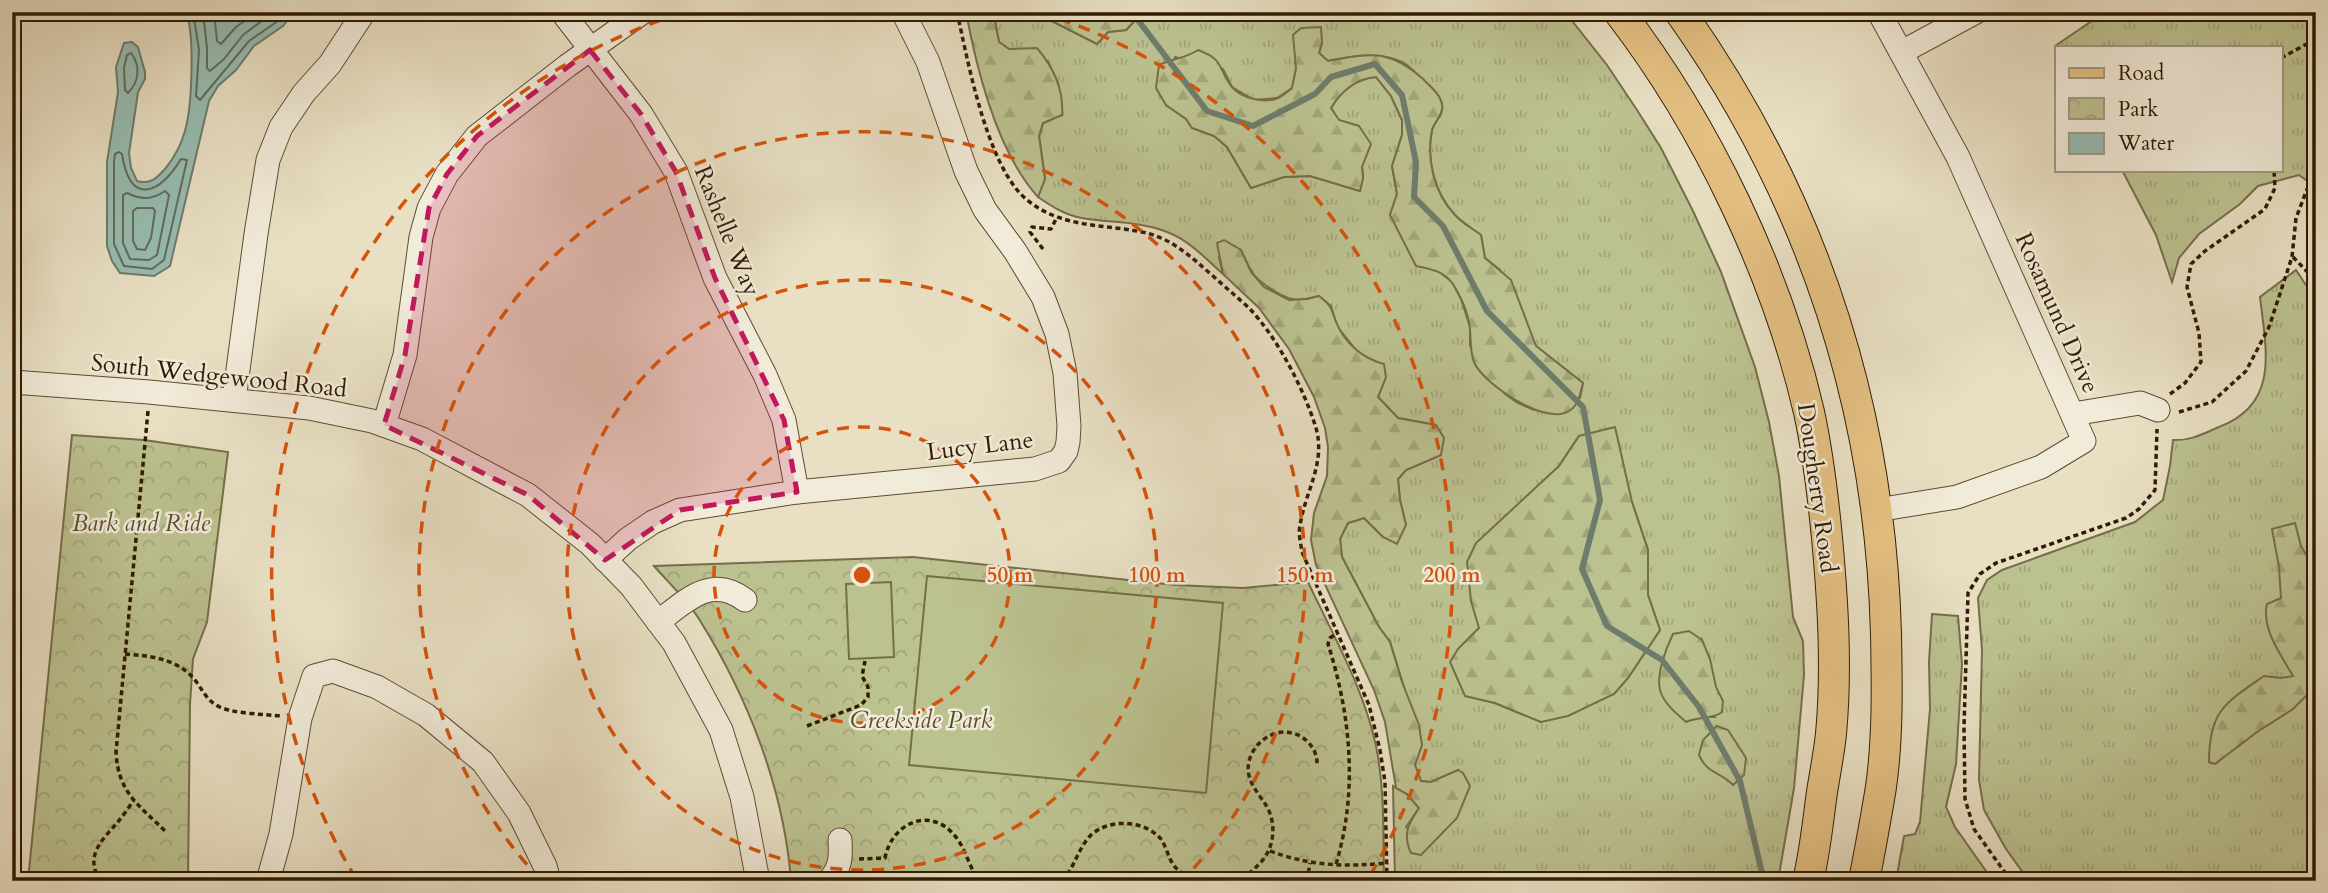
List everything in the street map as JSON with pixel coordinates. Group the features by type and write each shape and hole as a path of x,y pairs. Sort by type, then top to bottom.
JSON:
{"main road":[{"name":"Dougherty Road","path":"1619,12 1695,125 1740,215 1779,310 1809,410 1818,457 1829,559 1834,666 1831,734 1808,881"},
{"path":"1680,12 1730,86 1797,220 1825,287 1856,390 1877,510 1885,584 1887,659 1886,727 1881,786 1864,881"}],"street":[{"path":"234,400 268,160 281,127 304,93 344,45 364,12"},
{"name":"Rashelle Way","path":"562,12 641,114 676,172 715,278 765,375 784,420 797,492"},
{"path":"384,425 405,355 421,237 429,208 447,174 477,136 567,66 643,12"},
{"name":"Lucy Lane","path":"606,560 628,539 653,522 680,510 797,492 1035,469 1059,461 1066,451 1069,426 1065,373 1057,334 1043,297 1015,251 985,210 966,171 928,62 904,12"},
{"name":"Rosamund Drive","path":"1877,510 1957,497 2041,467 2084,441 1958,157 1879,12"},
{"path":"1902,52 1976,12"},
{"name":"South Wedgewood Road","path":"12,382 309,408 384,425 422,439 528,495 606,560 631,586 674,643 721,730 743,797 758,881"},
{"path":"2073,414 2140,403 2158,410"},
{"path":"658,622 696,593 722,589 733,591 746,600"},
{"path":"268,881 281,834 300,718 314,676 333,671 377,687 426,715 483,762 519,813 545,866 549,881"},
{"path":"829,881 839,869 841,849"}],"path":[{"path":"957,12 981,109 994,146 1009,180 1026,199 1057,217 1077,223 1143,232 1167,239 1186,252 1250,310 1273,340 1304,396 1320,447 1317,470 1299,528 1302,552 1369,705 1381,750 1387,813 1387,881"},
{"path":"2282,57 2316,39"},
{"path":"2158,410 2181,412 2212,402 2246,371 2269,327 2292,257 2296,218 2316,166"},
{"path":"2011,881 1974,829 1965,799 1968,593 1980,574 1996,564 2126,518 2139,509 2155,490 2158,410 2166,396 2185,383 2201,362 2199,333 2187,287 2191,264 2265,209 2275,188 2274,172"},
{"path":"1043,250 1030,232 1031,227 1051,229 1057,217"},
{"path":"2292,257 2316,281"},
{"path":"149,392 116,752 117,772 125,791 166,832"},
{"path":"1336,864 1348,814 1349,766 1344,706 1328,644 1337,632"},
{"path":"125,654 177,664 187,670 208,701 220,708 300,718"},
{"path":"807,726 862,705 868,697 868,687 862,676 865,661"},
{"path":"1233,881 1253,870 1272,842 1273,823 1269,809 1249,777 1249,761 1256,746 1265,738 1289,732 1310,743 1317,765"},
{"path":"101,881 94,862 96,847 134,800"},
{"path":"841,849 886,858 888,844 896,831 909,823 929,820 946,826 957,837 979,881"},
{"path":"1062,881 1069,874 1084,842 1095,832 1122,823 1148,829 1160,839 1176,869 1200,881"},
{"path":"1269,850 1310,863 1388,863"},
{"path":"1307,881 1310,863"}],"highlighted area":[{"path":"590,50 641,114 676,172 715,278 784,420 797,492 680,510 605,560 528,495 384,425 405,355 429,208 447,174 477,136"}],"green space":[{"path":"966,12 993,12 999,42 1009,49 1037,48 1056,79 1062,115 1043,123 1039,136 1045,179 1038,197 1024,179 1000,134 983,85"},
{"path":"993,12 1034,12 1097,44 1108,32 1126,30 1143,12 1565,12 1607,65 1637,110 1661,148 1693,211 1721,272 1755,367 1769,422 1779,476 1793,617 1803,641 1804,675 1794,788 1778,881 1395,881 1393,786 1407,794 1419,808 1406,827 1429,846 1442,832 1458,770 1431,782 1421,781 1415,765 1422,745 1390,642 1379,627 1342,557 1340,539 1348,523 1364,518 1383,537 1406,525 1398,479 1406,470 1441,455 1436,425 1398,418 1378,397 1386,377 1371,361 1359,354 1337,326 1331,306 1319,296 1292,299 1269,287 1254,275 1241,250 1219,257 1223,274 1175,235 1136,224 1076,217 1058,210 1038,197 1045,179 1039,136 1043,123 1051,120 1059,86 1048,61 1009,49 999,42","holes":["1322,43 1319,53 1328,61 1375,56 1402,62 1437,94 1442,108 1432,130 1430,152 1433,175 1442,197 1458,218 1481,235 1485,258 1500,270 1536,346 1583,383 1580,398 1534,410 1518,403 1505,394 1470,346 1470,327 1452,282 1437,270 1390,215 1397,194 1392,166 1402,135 1402,120 1391,96 1376,77 1362,80 1350,87 1339,96 1331,108 1338,120 1359,126 1363,178 1360,191 1310,176 1284,177 1251,188 1227,147 1214,136 1192,128 1186,119 1166,105 1175,57 1223,69 1232,87 1254,100 1277,98 1292,88 1296,69","1579,436 1632,502 1648,550 1648,595 1660,630 1614,694 1541,722 1495,703 1465,696 1458,649 1479,628 1533,492 1559,466","1702,640 1712,678 1715,717 1696,717 1686,721"]},
{"path":"1034,12 1143,12 1126,30 1108,32 1097,44"},
{"path":"2105,12 2316,12 2316,187 2299,175 2258,186 2240,204 2199,234 2179,258 2172,282 2156,235 2123,172 2282,172 2282,46 2055,46"},
{"path":"1321,27 1322,43 1319,53 1328,61 1368,55 1389,58 1411,69 1437,94 1442,108 1432,130 1430,152 1437,186 1455,215 1481,235 1485,258 1511,280 1536,346 1583,383 1577,402 1569,411 1559,414 1546,413 1531,408 1489,381 1474,362 1468,318 1453,284 1441,273 1416,266 1390,215 1397,194 1392,166 1402,135 1402,120 1391,96 1376,77 1350,86 1331,108 1339,120 1359,126 1371,144 1362,167 1360,191 1310,176 1284,177 1251,188 1227,147 1214,136 1192,128 1186,119 1166,105 1156,88 1159,65 1198,50 1217,61 1231,86 1241,94 1260,100 1278,98 1292,88 1296,69 1293,35 1301,28"},
{"path":"1224,240 1241,250 1251,272 1264,287 1289,300 1319,296 1324,300 1350,344 1362,354 1384,364 1386,377 1378,397 1398,418 1436,425 1444,438 1441,455 1406,470 1398,479 1406,525 1397,544 1383,537 1364,518 1348,523 1340,539 1342,557 1379,627 1390,642 1419,725 1422,745 1415,765 1421,781 1431,782 1458,770 1463,773 1470,786 1457,818 1421,855 1411,853 1407,840 1410,824 1419,808 1407,794 1396,788 1385,722 1374,690 1316,565 1311,540 1314,513 1327,476 1328,447 1325,428 1314,397 1289,349 1259,308 1223,274 1217,243"},
{"path":"2296,270 2306,285 2315,290 2316,288 2316,881 2029,881 2006,849 1984,810 1979,780 1982,650 1978,598 1987,580 2002,570 2135,522 2163,500 2173,440 2191,438 2219,427 2239,417 2252,404 2265,373 2265,336 2260,297"},
{"path":"1615,427 1632,502 1648,550 1648,595 1660,630 1614,694 1568,716 1541,722 1495,703 1465,696 1450,662 1458,649 1479,628 1471,601 1467,562 1476,543 1559,466 1579,436"},
{"name":"Bark and Ride","path":"72,435 144,440 228,452 207,622 193,659 188,881 28,881"},
{"path":"2295,523 2301,546 2316,571 2316,694 2306,696 2293,709 2215,764 2209,762 2216,719 2229,702 2264,676 2293,676 2269,632 2266,613 2267,604 2281,598 2272,529"},
{"name":"Creekside Park","path":"913,557 1175,585 1243,588 1308,582 1347,662 1371,725 1381,779 1384,881 791,881 781,812 772,778 748,712 699,619 654,566"},
{"path":"927,576 1223,603 1206,793 909,765"},
{"path":"891,582 894,657 849,659 846,584"},
{"path":"1932,614 1958,616 1962,664 1956,764 1946,807 1955,827 1993,881 1896,881 1904,836 1915,834 1920,822 1930,709"},
{"path":"1689,631 1702,640 1723,701 1722,712 1686,722 1667,704 1660,690 1659,677 1673,634"},
{"path":"1717,726 1728,730 1746,758 1744,775 1733,785 1710,770 1699,755 1703,740"}],"water":[{"path":"186,12 294,12 283,26 254,46 236,70 218,86 209,101 170,266 154,276 120,273 107,246 107,162 118,92 116,67 124,43 132,42 138,47 145,79 138,92 129,153 131,168 137,181 149,181 162,172 174,156 187,120 191,89 191,37"}],"waterway":[{"path":"1137,12 1138,20 1207,111 1253,126 1315,94 1331,77 1375,64 1402,95 1416,162 1414,197 1443,226 1487,311 1583,407 1600,500 1582,569 1607,626 1662,660 1699,707 1740,781 1764,881"}]}
